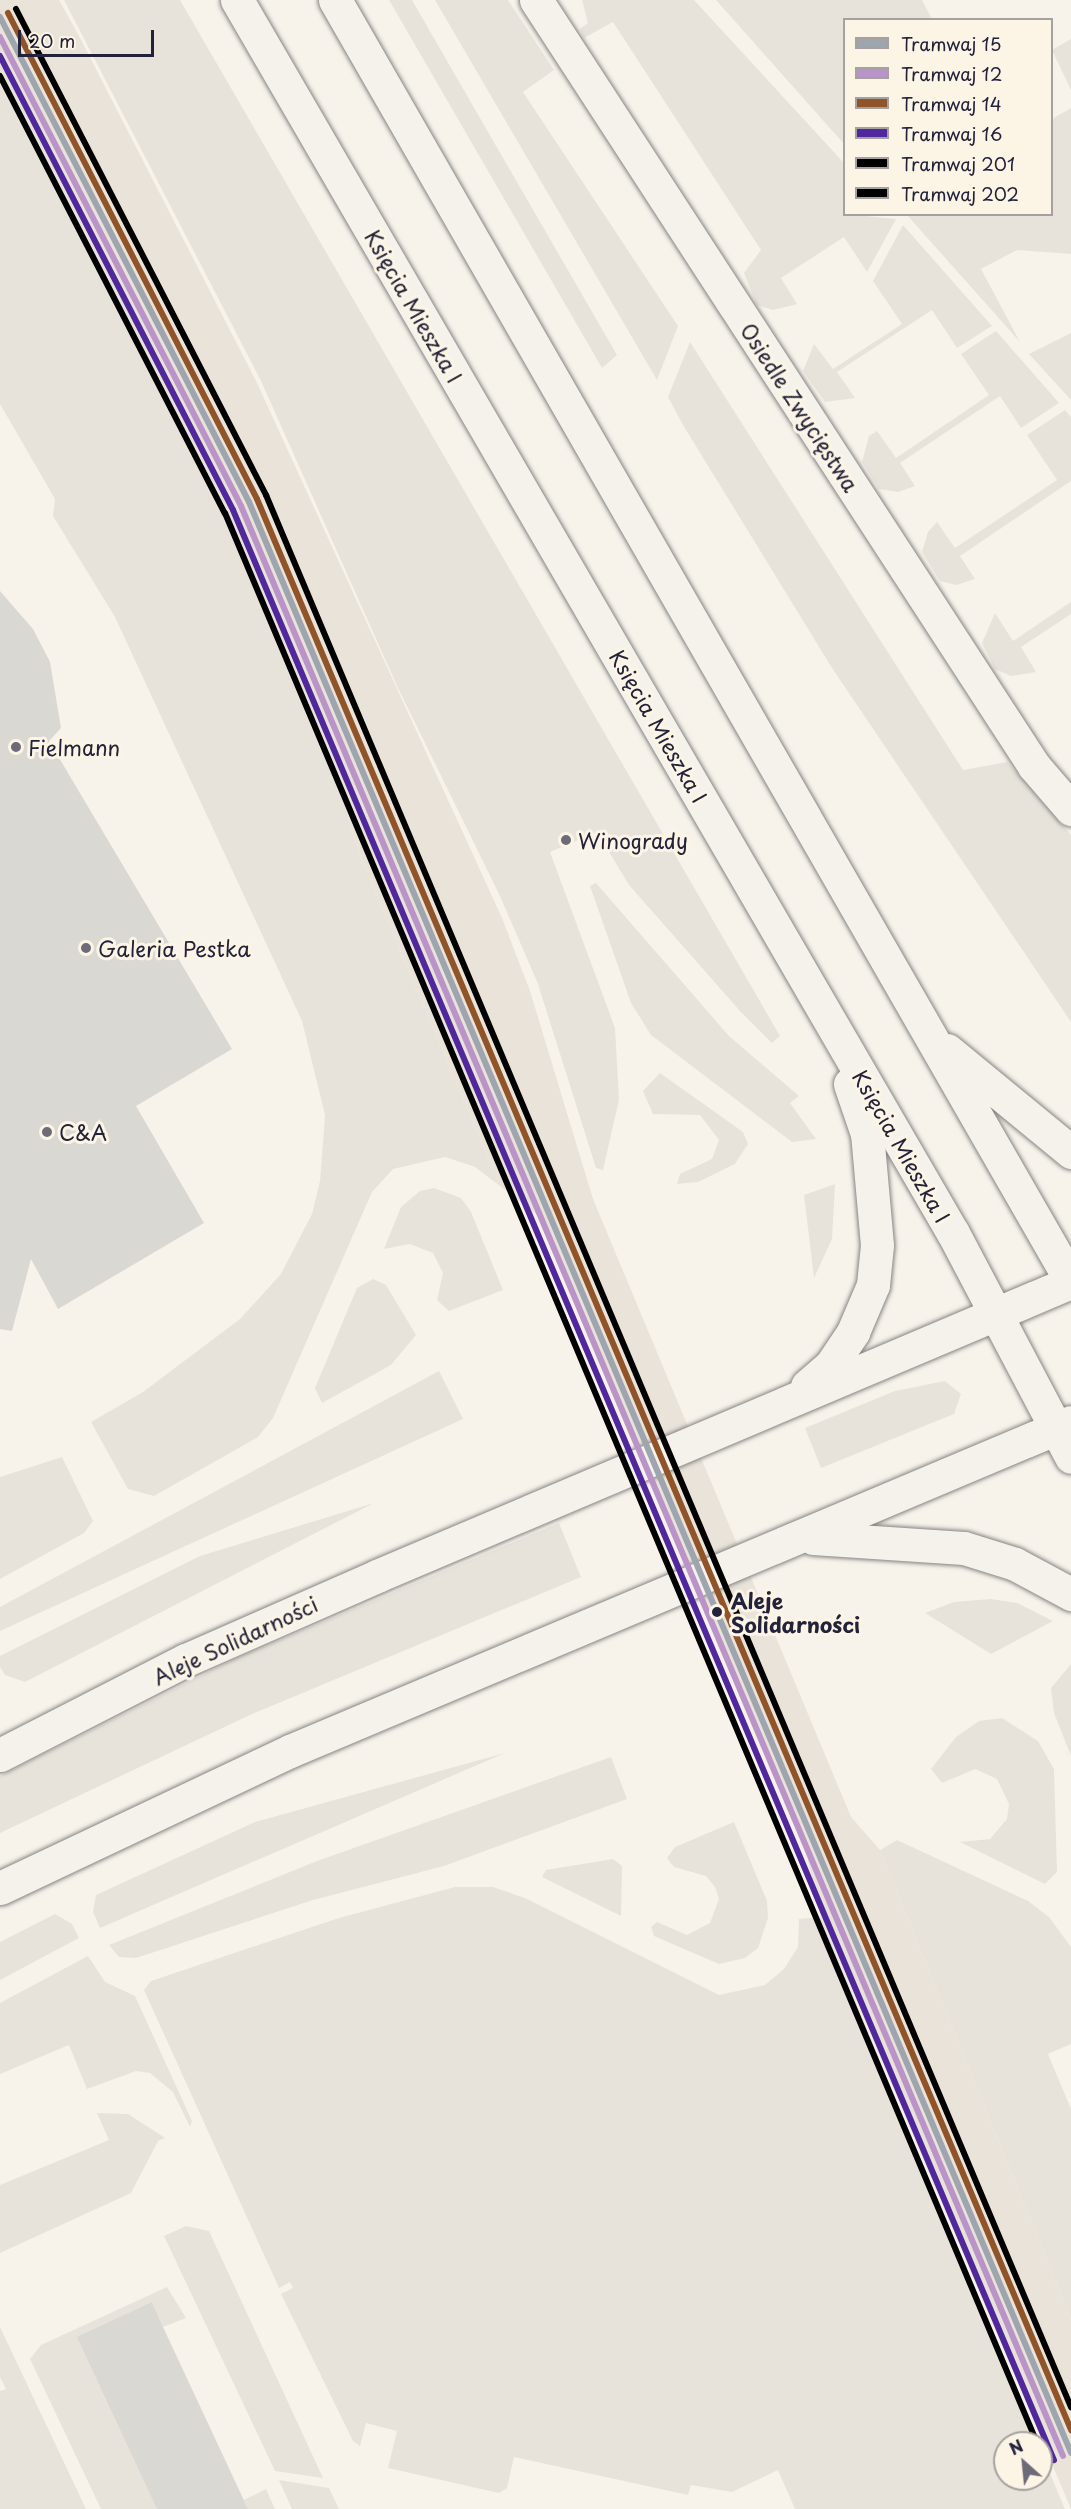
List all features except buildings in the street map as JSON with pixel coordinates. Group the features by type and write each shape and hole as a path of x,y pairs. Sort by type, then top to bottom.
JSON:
{"street":[{"name":"Księcia Mieszka I","path":"237,0 1063,1425 1071,1457"},
{"path":"335,0 1071,1282"},
{"name":"Osiedle Zwycięstwa","path":"536,0 1034,766 1071,809"},
{"path":"793,1398 831,1365 853,1332 873,1286 877,1245 867,1134 827,1017"},
{"path":"932,1038 1071,1152"},
{"name":"Aleje Solidarności","path":"0,1755 186,1660 557,1498 1071,1282"},
{"path":"0,1888 290,1751 802,1537 847,1529 1063,1425"},
{"path":"847,1529 964,1548 1015,1564 1071,1594"}],"shaded area":[{"path":"0,0 59,0 257,383 502,918 530,991 593,1199 851,1817 880,1850 1071,2319 1071,2509 1053,2466 1053,2431 1038,2431 821,1917 803,1839 546,1222 500,1186 360,856 309,692 265,581 112,266 0,57"},
{"path":"64,0 180,0 780,1036 772,1043 740,1011 629,885 597,832 550,852 615,1028 619,1100 603,1170 596,1168 538,984 500,896 398,688 261,381"},
{"path":"389,0 412,0 617,355 602,368"},
{"path":"435,0 508,0 554,70 523,92 678,326 657,380"},
{"path":"582,0 694,0 843,162 843,216 896,219 867,272 844,237 781,278 797,304 773,310 757,305 744,273 761,250 613,22 584,38 580,29 588,23"},
{"path":"716,0 922,0 931,18 843,18 843,143"},
{"path":"1071,39 1071,90 1053,52 1053,49"},
{"path":"0,57 112,266 265,581 309,692 360,856 500,1186 475,1167 445,1157 393,1169 372,1192 273,1418 258,1437 154,1496 128,1489 91,1422 143,1392 240,1319 281,1274 312,1214 320,1181 325,1115 302,1021 115,617 53,516 55,499 0,404"},
{"path":"1071,108 1071,254 1017,250 981,269 1020,342 908,216 1053,216 1053,118"},
{"path":"903,225 992,326 957,348 932,310 837,372 855,398 825,402 803,371 814,344 833,369 902,324 873,281"},
{"path":"996,331 1059,403 1021,428 1000,396 900,463 915,486 898,492 879,489 862,462 869,436 877,431 896,458 989,395 961,354"},
{"path":"1071,333 1071,400 1029,354"},
{"path":"690,342 963,770 1007,762 1071,835 1071,1022 832,668 683,425 668,397"},
{"path":"1065,410 1071,417 1071,481 960,556 975,579 956,585 940,581 922,552 928,532 937,522 955,548 1057,480 1027,435"},
{"path":"1071,602 1071,614 1021,647 1036,672 1011,676 995,669 982,643 995,613 1013,641"},
{"path":"596,883 729,1036 799,1096 790,1103 816,1139 792,1142 651,1035 631,1003 590,886"},
{"path":"660,1073 743,1132 748,1144 735,1164 698,1182 677,1184 680,1174 712,1159 719,1140 700,1115 653,1114 643,1091"},
{"path":"835,1184 832,1239 814,1278 804,1195"},
{"path":"434,1188 461,1198 471,1212 503,1290 449,1311 437,1300 443,1273 433,1253 410,1244 384,1249 401,1207 420,1191"},
{"path":"373,1279 386,1285 416,1335 391,1365 322,1403 315,1388 357,1288"},
{"path":"439,1371 463,1419 0,1631 0,1607"},
{"path":"945,1381 961,1394 954,1414 821,1468 805,1428 895,1391"},
{"path":"62,1457 93,1521 84,1533 0,1579 0,1477"},
{"path":"374,1503 25,1682 5,1675 0,1667 0,1656 200,1556"},
{"path":"559,1523 581,1577 250,1715 0,1833 0,1776 235,1659"},
{"path":"991,1599 1017,1603 1053,1621 991,1654 925,1613 954,1602"},
{"path":"1071,1664 1071,1756 1054,1713 1051,1688"},
{"path":"1002,1718 1038,1741 1054,1769 1057,1872 1045,1884 960,1842 990,1839 1007,1819 1009,1804 997,1779 975,1769 942,1783 931,1769 956,1737 979,1721"},
{"path":"505,1753 100,1928 93,1912 96,1895 255,1822"},
{"path":"611,1757 627,1799 444,1866 313,1900 136,1958 119,1957 109,1945 317,1861"},
{"path":"734,1822 767,1901 768,1918 758,1948 745,1958 719,1964 654,1936 651,1927 657,1922 687,1935 710,1923 719,1899 715,1887 706,1876 674,1867 667,1858 675,1847"},
{"path":"897,1840 1028,1901 1049,1917 1071,1947 1071,2044 1048,2054 1071,2109 1071,2319 880,1850"},
{"path":"613,1859 622,1866 621,1916 542,1877 546,1870"},
{"path":"455,1887 493,1887 525,1898 719,1995 765,1985 784,1969 798,1947 799,1919 821,1917 1032,2431 993,2431 993,2491 1053,2491 1053,2480 1065,2509 795,2509 778,2470 732,2492 691,2485 688,2495 514,2457 507,2488 499,2493 388,2468 397,2431 366,2423 360,2446 353,2441 281,2294 293,2288 290,2282 279,2288 144,1990 151,1981 339,1918"},
{"path":"55,1914 72,1924 79,1938 0,1980 0,1942"},
{"path":"88,1956 105,1982 135,1996 192,2121 190,2127 173,2092 150,2073 136,2071 87,2089 69,2045 0,2074 0,2003"},
{"path":"97,2113 128,2114 165,2138 158,2141 131,2193 0,2253 0,2185 109,2140"},
{"path":"186,2226 209,2231 323,2478 275,2471 164,2236"},
{"path":"167,2287 186,2318 163,2327 152,2302 157,2509 101,2509 30,2359 41,2345"},
{"path":"0,2327 86,2509 0,2509 0,2391 6,2389 0,2377"},
{"path":"279,2480 329,2488 339,2509 292,2509"},
{"path":"266,2489 275,2509 248,2509 244,2500"}],"tram line":[{"name":"201","path":"16,9 266,495 1071,2407"},
{"name":"14","path":"8,13 257,499 1071,2430"},
{"name":"15","path":"0,17 249,502 1071,2453"},
{"name":"12","path":"0,37 241,506 1063,2456"},
{"name":"16","path":"0,56 233,510 1054,2460"},
{"name":"202","path":"0,76 225,513 1032,2431"}],"place":[{"name":"Fielmann","path":"16,747"},
{"name":"Winogrady","path":"566,840"},
{"name":"Galeria Pestka","path":"86,948"},
{"name":"C&A","path":"47,1132"},
{"name":"Aleje Solidarności","path":"717,1612"}]}
